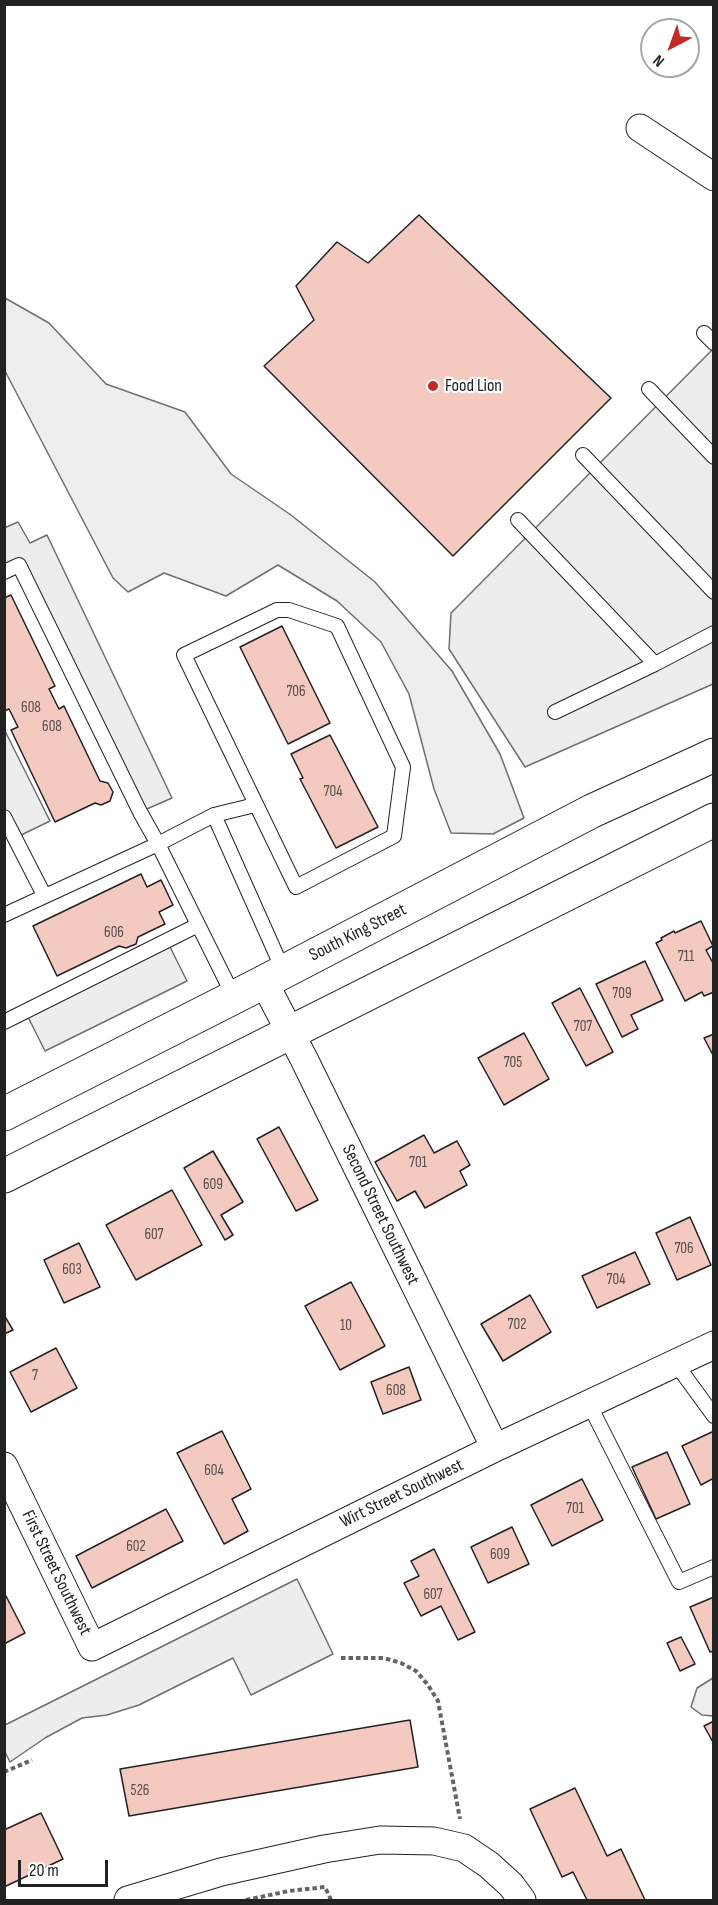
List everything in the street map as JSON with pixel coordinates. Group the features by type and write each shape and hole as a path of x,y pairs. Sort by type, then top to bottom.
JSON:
{"main road":[{"name":"South King Street","path":"4,1114 592,812 714,755"},
{"path":"4,1176 714,820"}],"street":[{"path":"640,128 714,177"},
{"name":"Second Street Southwest","path":"274,977 290,1034 495,1448"},
{"name":"Wirt Street Southwest","path":"93,1647 495,1448 714,1345"},
{"name":"First Street Southwest","path":"4,1466 93,1647"},
{"path":"128,1900 221,1872 324,1849 380,1840 434,1841 464,1848 489,1865 511,1885 522,1900"}],"lane":[{"path":"649,389 714,457"},
{"path":"583,455 714,592"},
{"path":"518,520 655,664"},
{"path":"4,572 19,565 234,997"},
{"path":"289,609 337,626 403,767 394,836 296,887 255,805 184,655 277,610 289,609"},
{"path":"555,712 714,633"},
{"path":"4,915 158,844 214,815 255,805"},
{"path":"214,815 274,977"},
{"path":"4,817 10,838 44,895"},
{"path":"4,1022 198,925"},
{"path":"676,1364 714,1416"},
{"path":"589,1404 680,1582 714,1567"}],"path":[{"path":"341,1658 384,1658 401,1663 416,1671 428,1685 438,1701 461,1822"},
{"path":"4,1772 32,1760"},
{"path":"246,1900 289,1891 325,1887 331,1900"}],"shaded area":[{"path":"5,298 49,323 106,384 185,412 231,474 291,515 375,582 452,671 500,754 524,818 493,834 451,833 434,789 409,694 381,642 337,601 278,565 226,596 164,573 128,592 113,578 5,371"},
{"path":"713,349 713,684 525,767 449,649 451,613"},
{"path":"18,522 30,543 47,535 172,798 140,812 19,565 5,572 4,528"},
{"path":"4,729 50,821 15,838 5,817"},
{"path":"167,941 187,981 45,1051 25,1011"},
{"path":"297,1579 333,1654 251,1695 233,1658 139,1705 107,1715 82,1718 45,1738 10,1762 5,1752 5,1725"},
{"path":"713,1678 713,1716 702,1715 691,1707 697,1688"}],"building":[{"path":"419,215 611,398 453,556 264,366 314,320 296,286 337,242 368,263"},
{"path":"11,595 55,686 49,689 59,709 64,706 100,781 108,783 113,792 110,801 101,805 95,803 55,822 11,730 18,727 9,709 4,711 4,598"},
{"path":"282,626 330,723 288,744 240,647"},
{"path":"330,735 378,827 336,848 300,779 303,778 291,754"},
{"path":"141,874 147,887 161,880 173,905 159,912 165,924 138,937 136,944 126,948 119,946 57,976 33,926"},
{"path":"701,921 713,946 706,950 714,965 714,992 704,996 702,992 685,1001 656,943 674,931 675,933"},
{"path":"645,961 663,1000 631,1015 638,1029 622,1037 596,984"},
{"path":"580,988 613,1052 586,1066 552,1003"},
{"path":"524,1033 549,1079 504,1105 478,1058"},
{"path":"714,1034 714,1057 704,1038"},
{"path":"279,1127 318,1200 296,1211 257,1139"},
{"path":"424,1135 434,1153 457,1141 470,1165 460,1171 467,1185 425,1208 415,1191 397,1201 375,1162"},
{"path":"213,1151 243,1202 221,1215 233,1235 225,1240 184,1168"},
{"path":"172,1190 202,1245 136,1280 106,1225"},
{"path":"690,1217 711,1265 677,1280 656,1233"},
{"path":"79,1243 100,1287 64,1303 44,1260"},
{"path":"635,1252 650,1284 597,1308 582,1276"},
{"path":"351,1282 385,1346 340,1370 305,1306"},
{"path":"530,1295 551,1332 503,1361 481,1324"},
{"path":"4,1315 13,1330 4,1334"},
{"path":"56,1348 77,1388 31,1412 10,1372"},
{"path":"409,1367 421,1400 383,1414 371,1382"},
{"path":"222,1431 251,1489 232,1499 248,1531 224,1544 177,1453"},
{"path":"714,1431 714,1478 701,1485 682,1446"},
{"path":"667,1452 690,1504 656,1519 632,1467"},
{"path":"582,1479 603,1520 552,1546 531,1505"},
{"path":"166,1509 183,1541 92,1588 76,1556"},
{"path":"512,1527 529,1564 488,1583 471,1547"},
{"path":"434,1549 475,1632 458,1640 441,1606 421,1616 404,1583 419,1576 411,1561"},
{"path":"4,1596 25,1633 4,1644"},
{"path":"714,1597 714,1651 710,1652 690,1607"},
{"path":"681,1637 695,1664 680,1671 667,1643"},
{"path":"410,1720 418,1767 129,1816 120,1769"},
{"path":"714,1721 714,1744 704,1726"},
{"path":"575,1788 607,1856 621,1849 645,1900 587,1900 573,1872 562,1877 530,1809"},
{"path":"41,1813 63,1859 4,1887 4,1830"}],"place":[{"name":"Food Lion","path":"433,386"}]}
